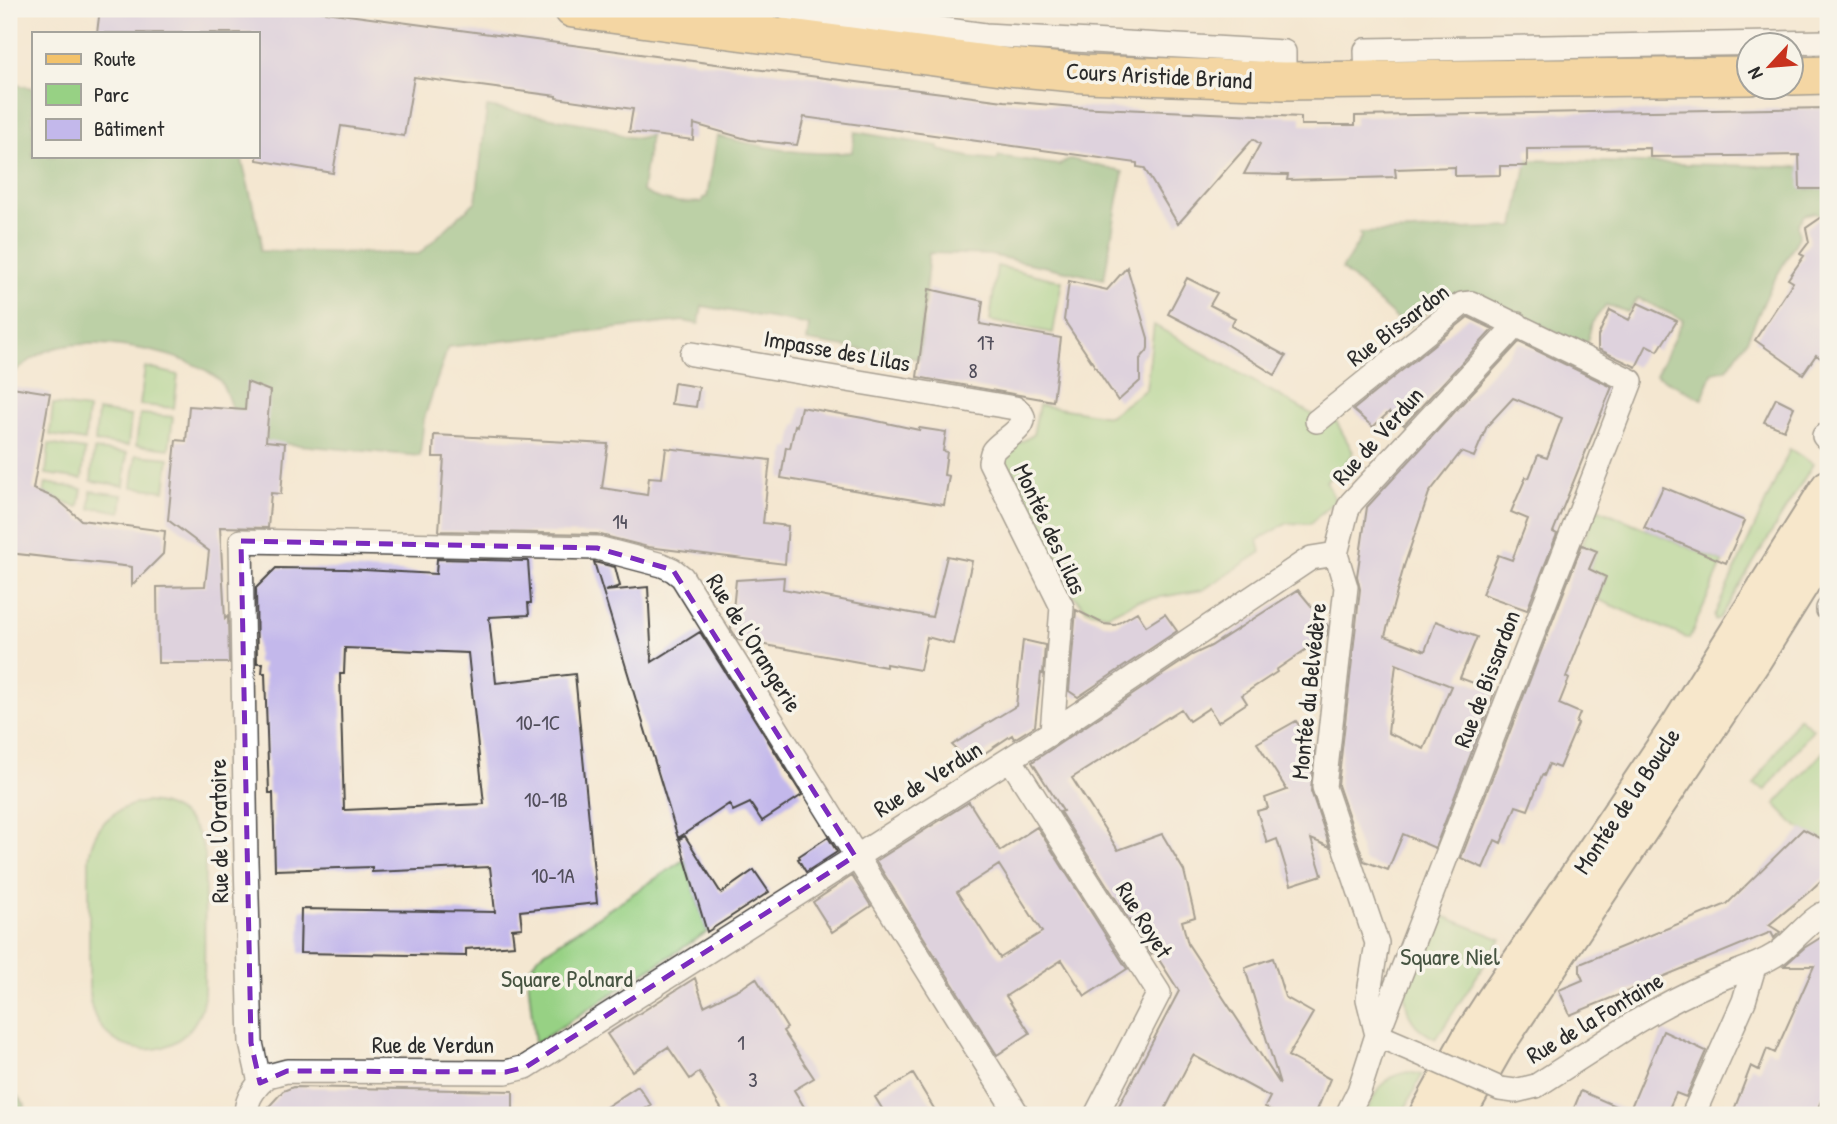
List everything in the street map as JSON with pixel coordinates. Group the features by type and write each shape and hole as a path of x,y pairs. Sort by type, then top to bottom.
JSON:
{"main road":[{"name":"Cours Aristide Briand","path":"573,9 1009,67 1085,74 1284,81 1736,76"},
{"path":"1806,76 1828,75"},
{"name":"Montée de la Boucle","path":"1426,1115 1481,1018 1677,727 1828,487"},
{"name":"Montée de la Boucle","path":"1458,1115 1499,1043 1755,659 1828,542"}],"street":[{"path":"789,9 985,35 1284,52 1284,81"},
{"path":"1367,80 1366,50 1828,42"},
{"name":"Rue Bissardon","path":"1317,421 1462,304 1471,303 1517,324"},
{"name":"Rue de Verdun","path":"260,1083 268,1076 287,1071 506,1072 526,1067 1052,732 1311,558 1336,554 1351,503 1517,324"},
{"name":"Rue de Bissardon","path":"1347,1115 1359,1091 1377,1035 1631,381 1517,324"},
{"name":"Impasse des Lilas","path":"692,354 974,401"},
{"name":"Montée des Lilas","path":"974,401 1015,408 1023,418 1021,426 993,452 990,462 1062,607 1052,732"},
{"name":"Rue de l'Orangerie","path":"241,541 597,548 673,570 689,589 1018,1115"},
{"name":"Rue de l'Oratoire","path":"241,541 244,808 251,1043 260,1083"},
{"name":"Montée du Belvédère","path":"1336,554 1346,587 1324,787 1377,943 1368,999 1377,1035"},
{"name":"Rue Royet","path":"1010,759 1159,993 1096,1115"},
{"name":"Rue de la Fontaine","path":"1377,1035 1500,1089 1515,1091 1536,1086 1677,998 1718,979 1754,967 1776,955 1821,913 1828,912"},
{"path":"1693,1115 1744,1001 1754,967"},
{"path":"246,1115 251,1093 260,1083"}],"highlighted area":[{"path":"241,541 597,548 673,570 855,856 526,1067 506,1072 287,1071 260,1083 251,1043"}],"green space":[{"path":"9,83 32,88 32,158 241,158 261,238 260,251 419,254 476,201 487,107 604,127 623,136 638,138 650,135 642,191 656,198 679,202 702,202 703,198 707,197 717,136 784,150 835,153 852,152 855,132 939,146 939,150 969,157 997,160 999,156 1059,165 1071,159 1123,172 1104,279 990,255 929,253 919,359 807,341 809,325 702,306 699,324 683,321 448,347 424,419 420,456 242,440 219,380 187,362 142,349 96,344 59,347 38,355 9,377"},
{"path":"1527,160 1800,167 1801,189 1828,189 1828,220 1816,212 1804,215 1798,225 1799,237 1771,286 1747,340 1727,369 1713,372 1702,399 1656,375 1683,320 1638,298 1628,312 1606,305 1592,323 1586,346 1468,292 1450,294 1407,328 1342,269 1361,238 1360,233 1514,227"},
{"path":"997,266 1062,281 1053,333 990,321"},
{"path":"1154,325 1317,417 1336,421 1353,452 1343,467 1326,481 1335,500 1310,524 1288,523 1258,540 1261,552 1203,590 1137,601 1107,615 1087,610 1056,577 1001,466 1000,454 1033,435 1039,405 1109,416 1146,389"},
{"path":"145,367 178,375 174,408 140,405"},
{"path":"53,404 88,409 85,441 50,435"},
{"path":"98,411 131,416 128,446 95,442"},
{"path":"140,414 173,417 169,449 136,445"},
{"path":"49,444 85,450 82,479 46,474"},
{"path":"1790,449 1813,464 1720,618 1715,620 1714,616"},
{"path":"94,450 127,453 124,486 91,481"},
{"path":"136,455 169,458 165,491 132,487"},
{"path":"46,483 82,489 79,507 44,493"},
{"path":"91,491 123,495 121,512 90,509"},
{"path":"1597,508 1723,562 1689,639 1597,599 1606,577 1589,569 1597,551 1582,545"},
{"path":"1799,717 1813,729 1766,790 1754,785"},
{"path":"1828,747 1828,842 1797,827 1775,804"},
{"path":"145,802 167,806 185,817 202,844 205,855 204,997 195,1021 181,1038 163,1047 143,1049 123,1045 106,1033 94,1015 89,990 89,859 95,837 106,820 124,808"},
{"name":"Square Polnard","path":"685,859 707,932 535,1044 528,979 529,970 537,957"},
{"name":"Square Niel","path":"1433,912 1501,939 1436,1039 1422,1031 1409,1015 1405,991"},
{"path":"1408,1072 1422,1075 1402,1115 1365,1115 1385,1082"},
{"path":"9,1086 25,1105 24,1115 9,1115"}],"building":[{"path":"100,9 303,9 1004,101 1075,107 1301,117 1301,125 1355,125 1355,116 1828,108 1828,189 1800,189 1799,155 1650,157 1650,148 1527,149 1527,166 1500,166 1500,175 1455,176 1455,167 1395,169 1396,177 1287,180 1288,175 1244,174 1260,144 1253,139 1178,224 1144,168 1137,167 1137,163 804,117 797,145 750,140 694,124 693,140 629,132 633,109 414,77 404,136 341,126 333,173 257,160 259,32 97,32"},
{"path":"1828,213 1828,363 1816,355 1803,374 1755,340 1793,282 1788,279 1804,256 1800,254 1809,242 1806,228"},
{"path":"1127,267 1148,338 1148,348 1140,359 1140,381 1118,401 1064,320 1069,281 1107,290"},
{"path":"1187,278 1217,293 1210,305 1235,318 1231,326 1286,356 1275,375 1222,342 1168,314"},
{"path":"929,289 983,301 980,324 1061,338 1053,401 917,377"},
{"path":"1638,303 1677,321 1658,351 1647,345 1636,367 1598,349 1598,336 1610,310 1629,320"},
{"path":"1468,317 1493,329 1404,425 1389,412 1373,427 1353,410"},
{"path":"1519,342 1612,387 1553,532 1557,534 1527,610 1482,594 1498,555 1512,560 1528,519 1511,512 1538,455 1547,458 1562,418 1513,398 1487,426 1474,457 1461,452 1429,493 1404,566 1385,636 1425,651 1436,621 1477,637 1460,678 1495,691 1435,848 1403,834 1388,870 1364,861 1338,785 1360,589 1357,576 1367,507","holes":["1396,664 1451,686 1424,749 1388,733"]},
{"path":"247,382 270,391 266,441 285,443 281,494 271,493 268,528 220,527 225,619 228,616 229,663 158,663 157,587 205,586 209,551 168,520 176,440 186,441 189,406 245,410"},
{"path":"674,383 699,387 696,407 671,404"},
{"path":"12,387 50,393 33,489 56,498 81,520 165,531 163,554 132,585 132,567 9,553 9,407"},
{"path":"1776,398 1794,407 1784,430 1764,422"},
{"path":"801,407 919,430 946,432 943,451 947,452 944,475 949,476 944,505 781,478 786,447 790,448"},
{"path":"434,435 608,444 602,488 647,495 649,477 662,478 666,448 770,460 763,523 788,526 785,564 648,547 597,534 439,531 444,457 433,457"},
{"path":"1663,487 1745,521 1726,563 1644,528"},
{"path":"1582,545 1597,551 1589,569 1606,577 1566,677 1569,679 1559,704 1580,713 1576,723 1578,724 1559,768 1549,764 1528,810 1516,806 1501,843 1495,840 1483,868 1461,858"},
{"path":"947,556 972,561 953,644 927,637 920,670 886,664 886,667 738,640 731,629 736,580 784,577 783,589 932,617"},
{"path":"437,559 528,561 531,603 528,603 529,615 489,617 496,683 575,674 597,903 520,911 522,928 512,929 514,945 466,949 466,956 300,953 301,909 495,912 490,867 372,872 372,867 275,870 265,673 262,673 263,663 257,663 256,588 276,568 436,574","holes":["345,648 468,653 484,804 344,810 340,674 344,674"]},
{"path":"594,562 615,567 620,586 605,591 648,587 652,662 700,632 802,795 762,821 750,803 733,811 729,804 678,838"},
{"path":"1298,590 1328,626 1327,635 1242,695 1247,703 1218,722 1209,708 1189,721 1181,709 1072,778 1118,850 1162,834 1184,871 1195,917 1182,921 1188,944 1280,1084 1245,968 1273,958 1285,997 1313,1013 1288,1056 1330,1079 1315,1115 1278,1115 1265,1107 1270,1097 1193,1055 1162,1115 1114,1115 1179,991 1154,952 1151,954 1060,812 1063,811 1032,762 1192,655 1211,646"},
{"path":"1076,610 1104,624 1115,625 1137,612 1146,626 1165,614 1177,631 1078,697 1069,691"},
{"path":"1023,640 1045,645 1035,726 1014,739 1012,735 970,763 952,745 1016,706"},
{"path":"1296,721 1314,748 1311,791 1330,847 1311,839 1322,875 1291,885 1277,839 1267,843 1257,811 1268,808 1265,798 1287,790 1257,743"},
{"path":"969,802 1000,851 1037,827 1127,969 1085,996 1062,960 1006,996 1030,1033 997,1055 876,861","holes":["999,865 1042,932 1000,958 957,892"]},
{"path":"1803,829 1828,842 1828,874 1769,925 1780,932 1774,938 1771,932 1570,1015 1559,990 1583,980 1580,964 1727,904"},
{"path":"685,836 721,893 754,870 769,892 707,932 679,839"},
{"path":"828,837 837,852 806,872 798,859 799,856"},
{"path":"852,876 871,906 832,932 813,902"},
{"path":"1828,933 1828,1085 1815,1115 1732,1115 1751,1066 1759,1070 1767,1049 1775,1053 1814,966 1784,966 1804,948"},
{"path":"695,978 704,1006 756,978 787,1028 783,1031 814,1078 794,1090 809,1115 725,1115 699,1072 690,1079 668,1047 632,1071 607,1034"},
{"path":"1663,1031 1706,1051 1686,1097 1676,1093 1666,1115 1571,1115 1581,1091 1629,1112"},
{"path":"913,1074 938,1115 886,1115 875,1097"},
{"path":"638,1086 651,1105 635,1115 594,1115"},
{"path":"293,1087 513,1091 513,1115 261,1115 283,1091"}]}
